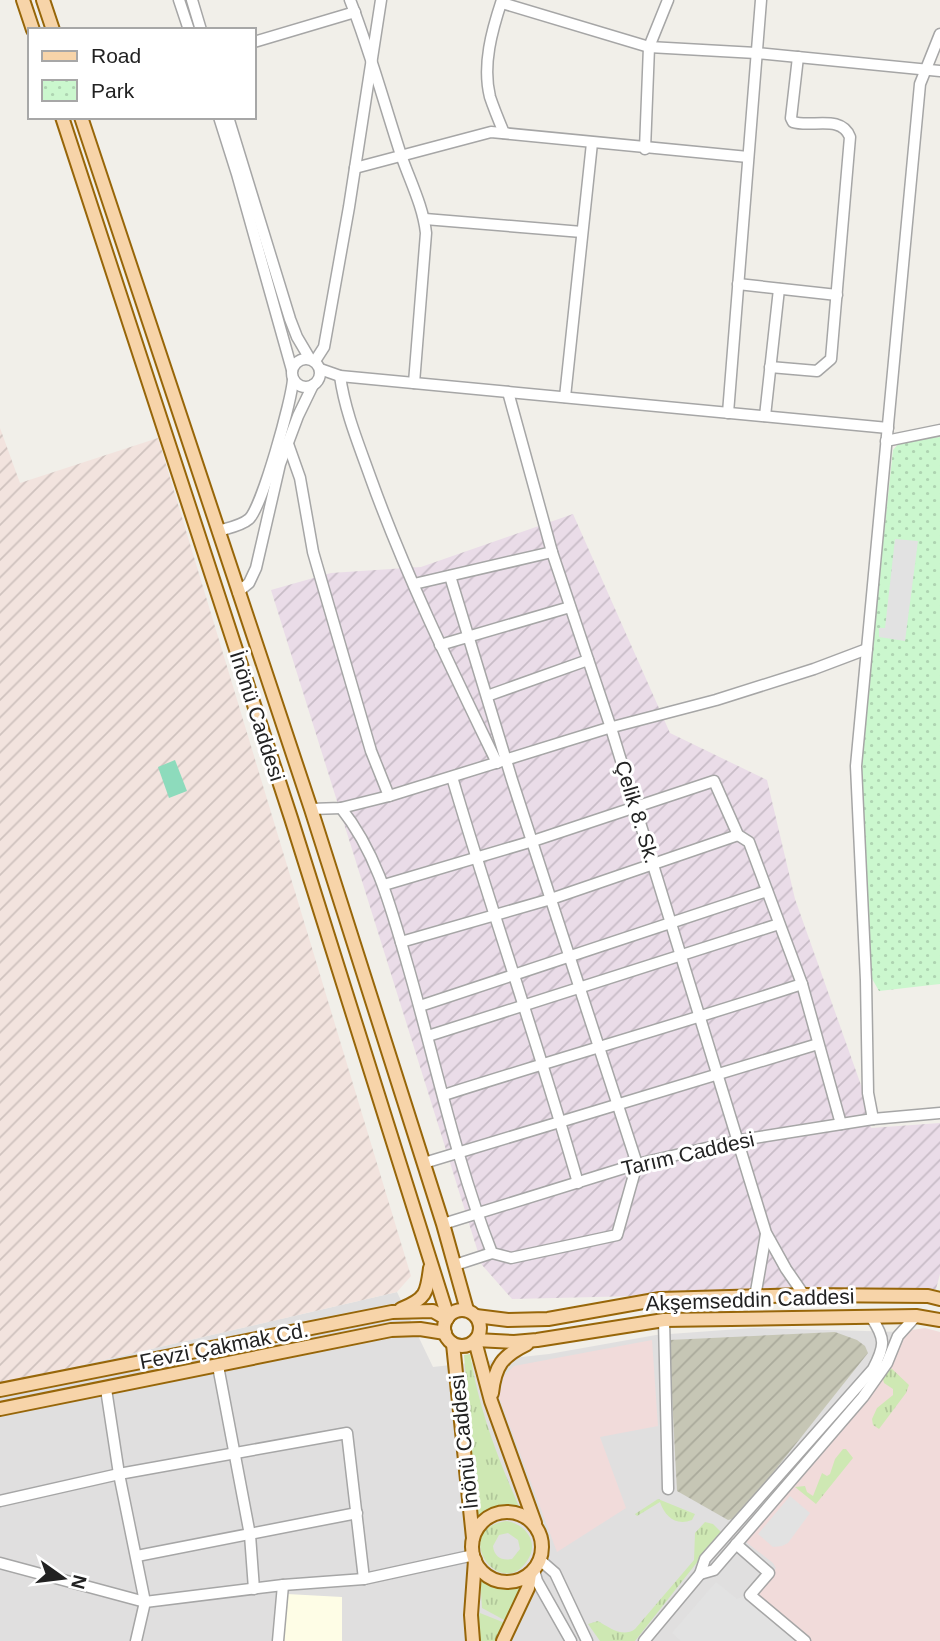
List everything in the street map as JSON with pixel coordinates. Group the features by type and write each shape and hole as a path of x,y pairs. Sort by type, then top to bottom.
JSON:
{"main road":[{"path":"23,0 32,28"},
{"path":"43,0 52,28"},
{"name":"İnönü Caddesi","path":"63,119 291,818 431,1264 446,1323"},
{"name":"İnönü Caddesi","path":"83,119 311,809 472,1313"},
{"path":"218,598 238,592"},
{"path":"392,1312 418,1301 427,1290 431,1264"},
{"name":"Akşemseddin Caddesi","path":"472,1313 508,1320 548,1319 660,1299 804,1295 928,1296 940,1299"},
{"name":"Fevzi Çakmak Cd.","path":"0,1391 392,1312 433,1311 446,1323"},
{"path":"457,1311 472,1313 481,1325 475,1341 463,1346 453,1344 446,1323 457,1311"},
{"name":"Akşemseddin Caddesi","path":"475,1341 537,1340 664,1320 916,1316 940,1320"},
{"name":"Fevzi Çakmak Cd.","path":"0,1409 391,1330 420,1329 446,1323"},
{"path":"491,1401 494,1374 508,1353 537,1340"},
{"name":"İnönü Caddesi","path":"475,1341 491,1401 536,1527"},
{"name":"İnönü Caddesi","path":"453,1344 473,1540"},
{"path":"473,1641 473,1540 477,1529 485,1520 495,1514 517,1513 528,1518 536,1527 542,1548 528,1588 503,1641"},
{"path":"474,1557 488,1577 499,1581 510,1582 535,1568"}],"street":[{"path":"179,0 188,28"},
{"path":"192,0 200,28"},
{"path":"351,0 372,57 401,156 425,219 414,383"},
{"path":"238,592 249,583 256,568 280,464 315,384 315,363 324,347 381,0"},
{"path":"645,149 649,47 668,0"},
{"path":"728,412 761,0"},
{"path":"504,133 490,96 487,65 502,1 649,47 756,53 940,71"},
{"path":"256,41 355,12"},
{"path":"873,1119 868,1093 866,980 856,766 920,84 940,34"},
{"path":"770,367 817,371 831,359 850,137 847,130 839,124 793,122 791,118 798,57"},
{"path":"218,531 248,520 257,505 288,411 292,374 220,119"},
{"path":"229,119 290,319 297,337 315,363"},
{"path":"355,169 491,132 748,157"},
{"path":"565,397 592,143"},
{"path":"425,219 582,232"},
{"path":"738,284 836,295"},
{"path":"765,416 779,289"},
{"path":"292,374 301,359 340,376 888,428"},
{"path":"292,374 304,387 340,376"},
{"path":"340,376 344,402 383,513 440,645 502,762 533,841 637,1164 618,1234 511,1258 492,1253 455,1265"},
{"name":"Çelik 8. Sk.","path":"508,392 552,552 611,728 766,1233"},
{"path":"886,441 940,430"},
{"path":"288,444 300,478 315,560 371,751 389,796"},
{"path":"414,584 552,552"},
{"path":"450,576 487,696 502,762"},
{"path":"440,645 570,607"},
{"path":"311,809 341,808 389,796 611,728 716,700 867,649"},
{"path":"487,696 588,660"},
{"path":"452,777 494,916 543,1063 578,1183"},
{"path":"384,885 533,841 714,781 738,835 749,842 802,984 841,1124"},
{"path":"341,808 362,835 384,885 428,1036 458,1153 476,1213 492,1253"},
{"path":"401,943 551,899 738,835"},
{"path":"419,1006 767,891"},
{"path":"428,1036 779,924"},
{"path":"444,1096 802,984"},
{"path":"424,1163 818,1044"},
{"name":"Tarım Caddesi","path":"443,1224 637,1164 738,1140 873,1119 940,1113"},
{"path":"766,1233 804,1295"},
{"path":"755,1297 766,1233"},
{"path":"700,1574 714,1570 863,1397 887,1363 898,1336 916,1316"},
{"path":"647,1639 700,1574 705,1559 873,1369 882,1352 882,1334 872,1317"},
{"path":"664,1320 668,1489"},
{"path":"218,1366 250,1535 254,1589"},
{"path":"106,1388 119,1474 145,1602 136,1641"},
{"path":"0,1501 119,1474 347,1433 364,1579"},
{"path":"137,1556 357,1513"},
{"path":"736,1544 769,1573 750,1595 805,1641"},
{"path":"0,1563 145,1602 283,1585 364,1579 474,1557"},
{"path":"570,1641 537,1581 535,1568 555,1573 587,1641"},
{"path":"278,1641 283,1585"}],"shaded area":[{"path":"0,428 20,483 158,438 411,1276 397,1292 0,1384"},
{"path":"573,514 670,733 767,780 795,899 867,1102 871,1128 940,1123 940,1274 936,1289 512,1299 482,1265 271,590 331,573 421,567"},
{"path":"895,539 918,541 905,641 879,637 879,628 885,628"},
{"path":"397,1292 433,1367 549,1354 656,1335 753,1328 940,1333 940,1641 0,1641 0,1384"},
{"path":"925,1328 940,1332 940,1641 812,1641 756,1595 776,1568 746,1542 892,1365 905,1336 912,1330"},
{"path":"835,1332 857,1340 865,1346 868,1353 737,1518 728,1520 677,1491 669,1340"},
{"path":"652,1340 658,1426 600,1437 626,1508 557,1552 499,1397 504,1376 514,1366"},
{"path":"790,1496 810,1513 788,1543 773,1547 758,1534"},
{"path":"716,1582 737,1599 744,1596 798,1641 681,1641 672,1633"},
{"path":"287,1594 342,1597 342,1641 281,1641"}],"green space":[{"path":"940,437 940,984 879,991 870,975 860,755 893,450 900,442"},
{"path":"175,760 187,791 169,798 158,767"},
{"path":"470,1354 490,1434 521,1511 498,1511 477,1519 464,1355"},
{"path":"891,1368 909,1385 879,1429 873,1425 872,1419 877,1408 893,1395 893,1389 884,1383 883,1379"},
{"path":"843,1449 853,1458 816,1504 795,1487 805,1486 807,1492 813,1496 822,1473 827,1476 830,1474 835,1459"},
{"path":"658,1499 695,1514 692,1520 681,1522 672,1519 660,1502 637,1516 635,1514"},
{"path":"506,1521 520,1526 529,1535 531,1554 516,1571 504,1573 493,1569 485,1560 480,1548 481,1537 489,1527","holes":["508,1533 518,1540 520,1549 512,1559 502,1559 495,1553 493,1546 499,1535"]},
{"path":"705,1522 713,1524 721,1532 635,1641 600,1641 588,1624 598,1621 626,1633 635,1629 694,1560 695,1533"},
{"path":"480,1577 496,1584 521,1588 523,1591 506,1621 482,1608"},
{"path":"480,1613 505,1623 495,1641 477,1641 476,1623"}]}
